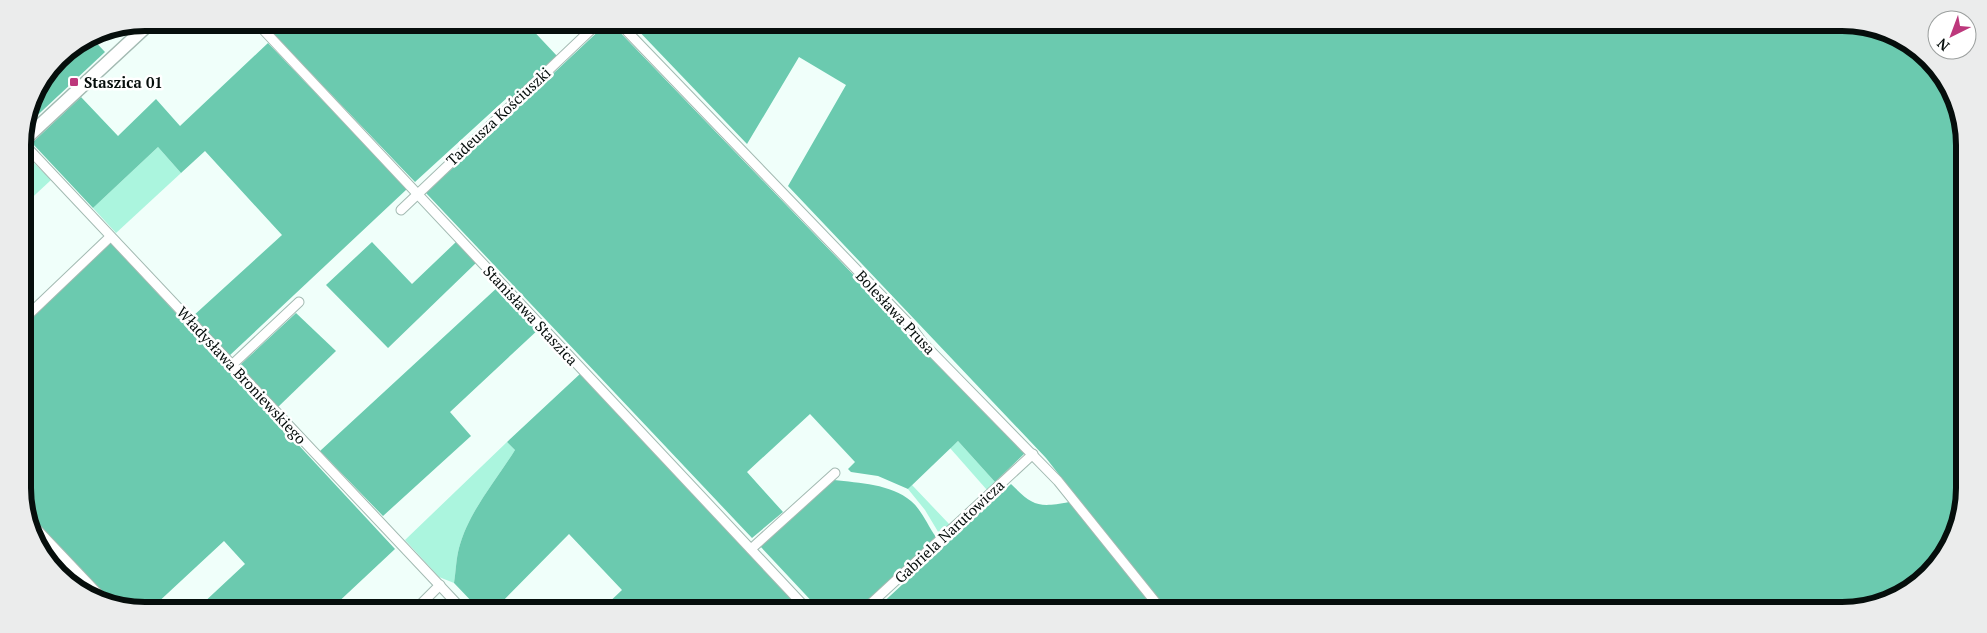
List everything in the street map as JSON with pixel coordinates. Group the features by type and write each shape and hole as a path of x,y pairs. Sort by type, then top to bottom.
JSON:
{"street":[{"path":"32,134 140,31"},
{"name":"Stanisława Staszica","path":"265,31 800,602"},
{"name":"Tadeusza Kościuszki","path":"400,210 416,192 589,31"},
{"name":"Bolesława Prusa","path":"627,31 909,324 923,343 1032,454 1091,520 1155,602"},
{"name":"Władysława Broniewskiego","path":"31,151 455,602"},
{"path":"31,311 110,236"},
{"path":"233,364 299,302"},
{"name":"Gabriela Narutowicza","path":"872,602 1032,454"},
{"path":"751,548 835,473"},
{"path":"46,544 91,588"},
{"path":"423,602 440,585"}],"green space":[{"path":"271,31 534,31 558,57 513,100 509,96 415,182"},
{"path":"599,31 619,31 1025,453 995,482 958,441 908,489 878,476 851,472 848,469 855,462 810,414 747,472 783,512 752,538 426,193"},
{"path":"639,31 1842,31 1857,32 1885,40 1911,55 1937,82 1950,109 1955,130 1956,488 1955,503 1947,531 1937,551 1911,578 1878,596 1849,602 1159,602 1046,458 788,186 846,85 799,57 747,144"},
{"path":"96,43 105,52 34,118 47,88 70,60"},
{"path":"268,43 407,189 229,356 192,317 282,235 205,151 181,173 158,147 93,208 32,143 81,97 118,136 156,99 180,126"},
{"path":"158,147 181,173 116,233 93,208"},
{"path":"31,160 51,180 31,199"},
{"path":"457,241 477,262 388,348 326,285 372,242 412,284"},
{"path":"110,242 395,549 338,602 204,602 245,564 224,541 158,602 130,601 105,594 36,522 33,510 31,488 31,317"},
{"path":"499,286 540,328 450,412 471,436 383,516 320,451"},
{"path":"296,313 336,351 278,407 239,366"},
{"path":"581,373 796,602 609,602 622,590 569,534 502,602 472,602 454,583 457,556 463,534 476,509 515,450 507,442"},
{"path":"958,441 995,482 987,490 950,448"},
{"path":"507,442 515,450 483,497 463,534 457,556 454,583 439,577 405,540"},
{"path":"834,480 874,485 903,495 918,508 936,537 867,602 812,602 760,546"},
{"path":"1011,484 1025,497 1037,504 1050,505 1069,502 1151,602 883,602"},
{"path":"912,485 950,525 940,535 925,510 908,489"}],"place":[{"name":"Staszica 01","path":"74,82"}]}
